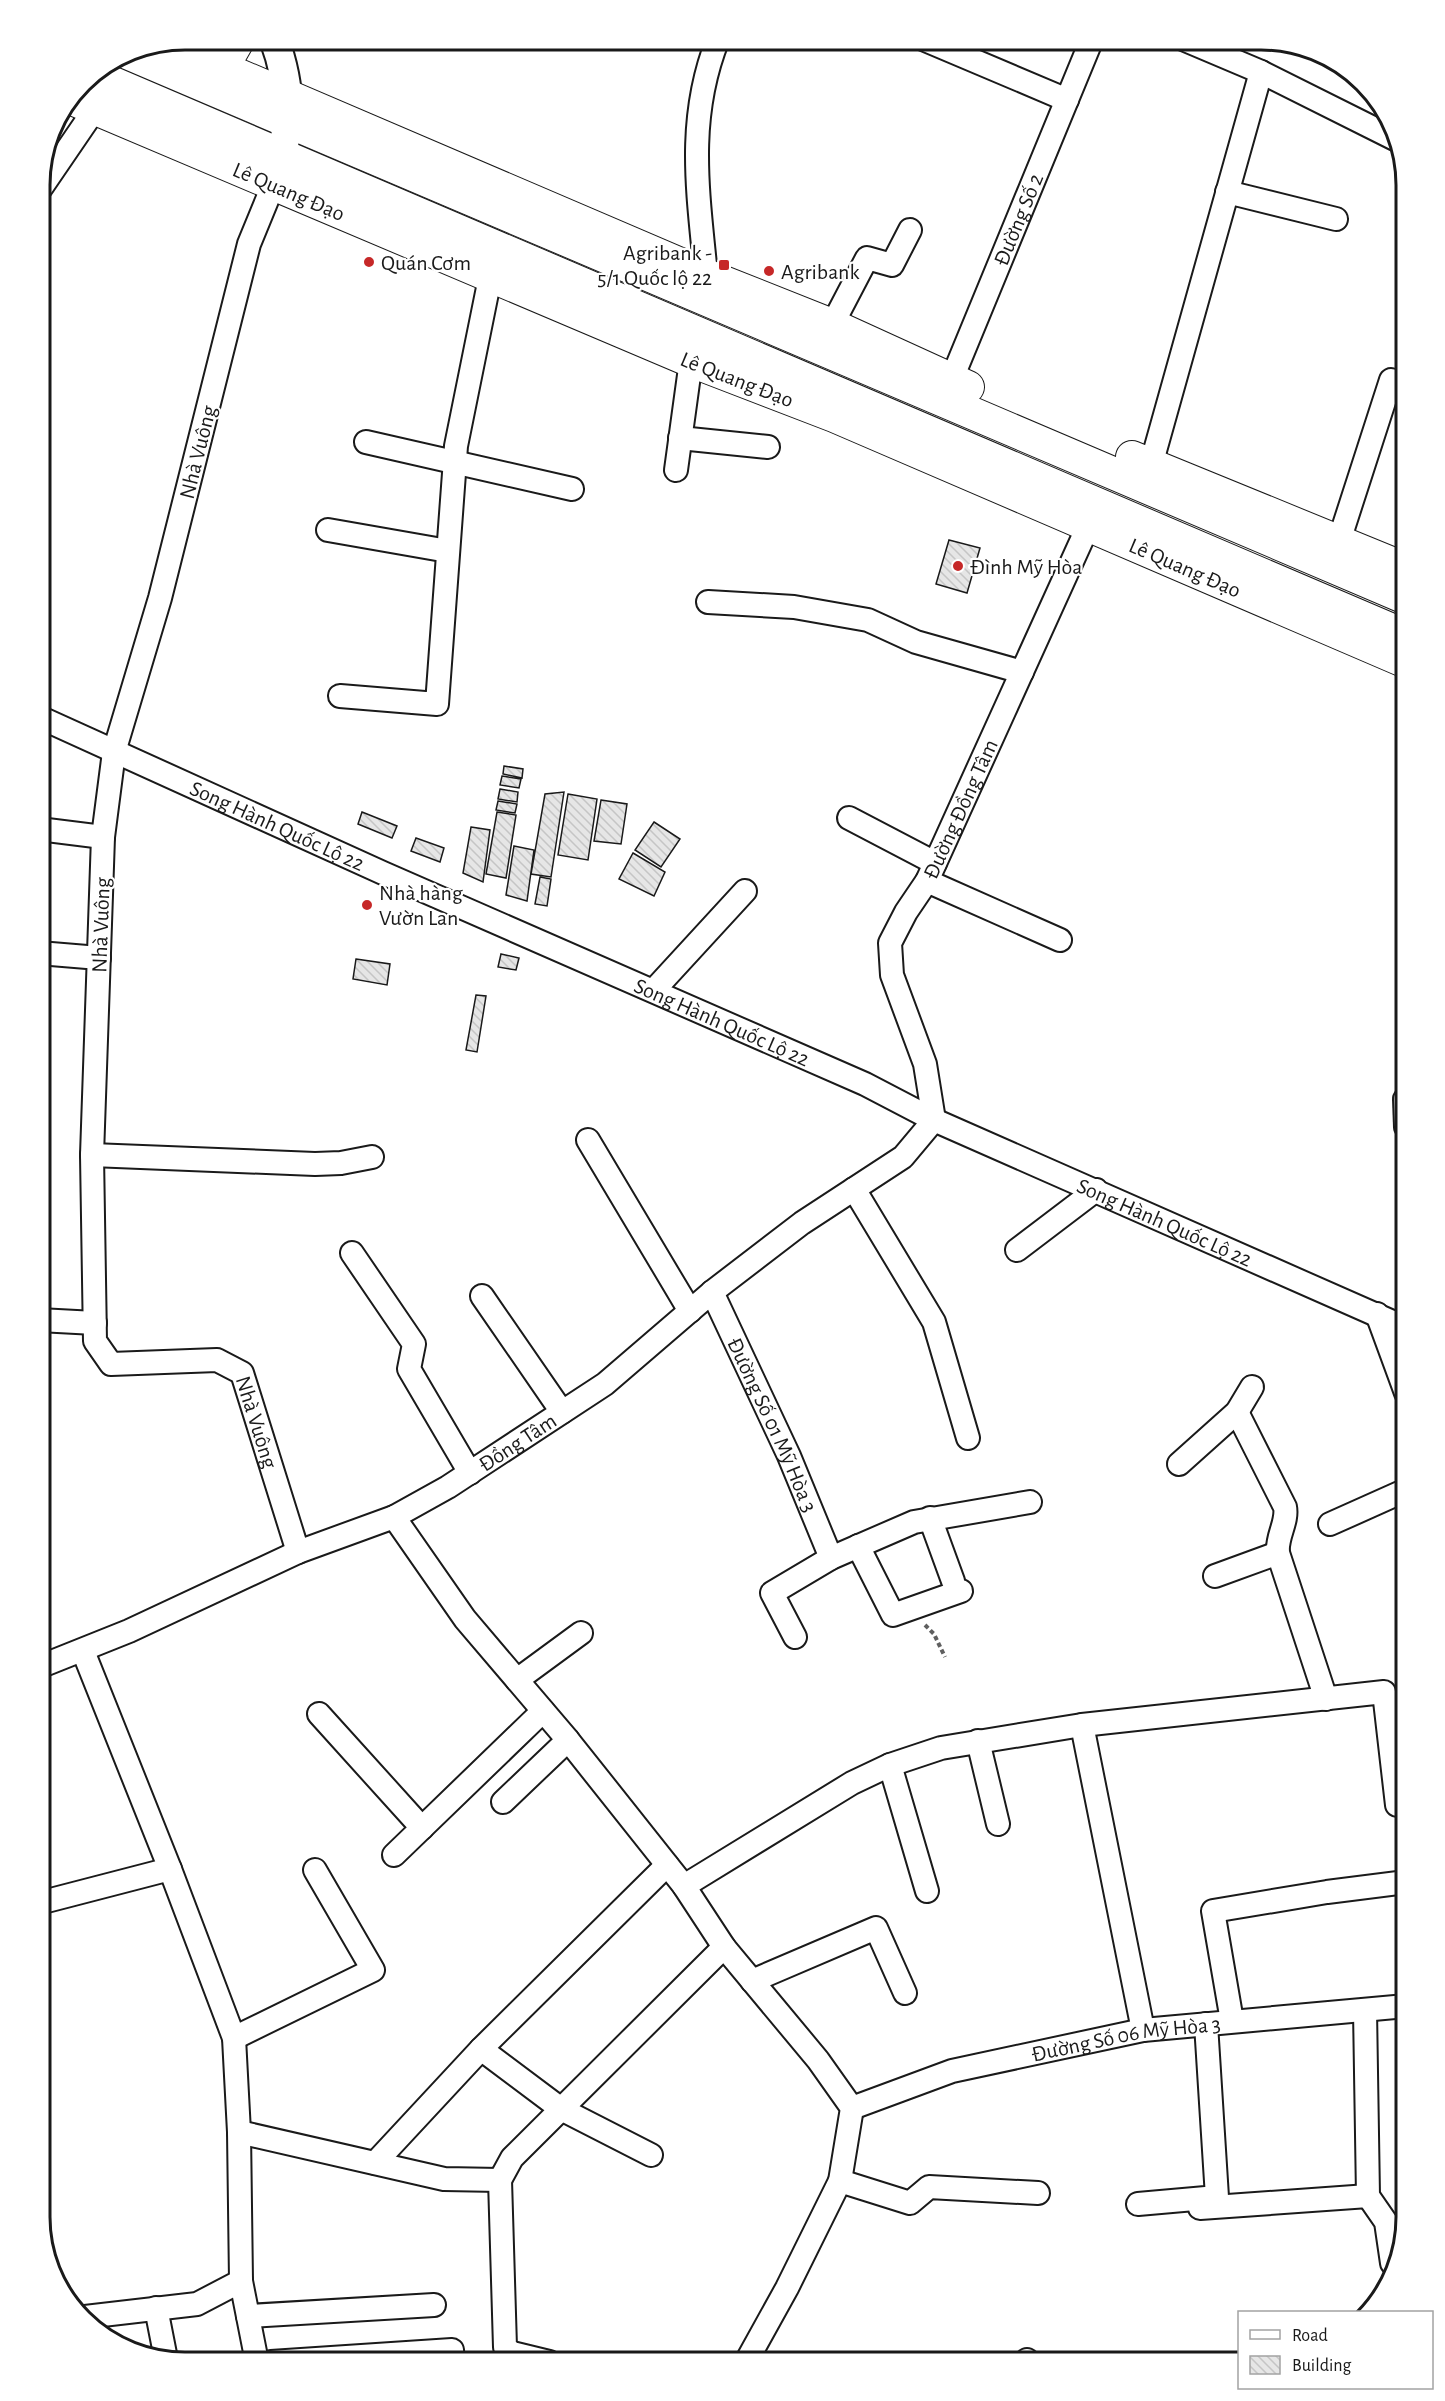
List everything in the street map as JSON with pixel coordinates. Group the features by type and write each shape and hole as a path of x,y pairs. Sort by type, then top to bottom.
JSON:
{"highway":[{"path":"174,50 210,75"},
{"path":"210,75 229,50"},
{"path":"142,57 210,75 289,108 947,390 1396,592"},
{"name":"Lê Quang Đạo","path":"101,78 278,168 693,347 1093,516 1396,632"},
{"name":"Lê Quang Đạo","path":"83,104 278,168"},
{"path":"289,108 832,325 947,390 1151,465 1396,565"},
{"name":"Lê Quang Đạo","path":"1093,516 1396,657"}],"main road":[{"path":"276,50 289,108 278,168"}],"street":[{"path":"706,275 695,172 696,142 701,88 714,50"},
{"path":"948,50 1067,100"},
{"name":"Đường Số 2","path":"947,390 1087,50"},
{"path":"1209,50 1262,72 1385,134"},
{"path":"1151,465 1262,72"},
{"path":"51,168 83,104"},
{"name":"Nhà Vuông","path":"278,168 249,244 160,598 114,752 103,837 92,1155 95,1341 111,1364 217,1360 243,1373 298,1552"},
{"path":"1227,192 1336,219"},
{"path":"832,325 867,258 892,266 910,230"},
{"path":"340,696 437,704 455,461 494,261"},
{"path":"676,470 693,347"},
{"path":"1339,541 1391,380"},
{"path":"680,438 768,447"},
{"path":"366,442 572,489"},
{"name":"Đường Đồng Tâm","path":"934,1120 925,1064 892,975 890,943 931,872 1093,516"},
{"path":"327,530 448,551"},
{"path":"708,602 794,608 868,620 916,642 1022,672"},
{"name":"Song Hành Quốc Lộ 22","path":"50,723 865,1083 934,1120 1396,1323"},
{"path":"849,818 931,872 1060,940"},
{"path":"50,830 103,837"},
{"path":"654,990 745,891"},
{"path":"50,954 99,958"},
{"name":"Đồng Tâm","path":"50,1663 83,1651 298,1552 394,1517 470,1473 605,1384 712,1292 802,1223 903,1157 934,1120"},
{"path":"588,1140 690,1311"},
{"path":"92,1155 315,1164 341,1163 372,1157"},
{"path":"854,1189 934,1322 968,1438"},
{"path":"1017,1250 1096,1190"},
{"path":"352,1252 414,1344 409,1369 470,1473"},
{"name":"Đường Số 01 Mỹ Hòa 3","path":"712,1292 789,1456 831,1558"},
{"path":"483,1296 562,1412"},
{"path":"1377,1314 1396,1366"},
{"path":"50,1321 95,1323"},
{"path":"1179,1464 1237,1412 1252,1387"},
{"path":"1237,1412 1286,1510 1277,1541 1278,1553 1326,1699"},
{"path":"1329,1524 1396,1494"},
{"path":"795,1637 772,1593 831,1558 914,1522 1030,1502"},
{"path":"394,1517 465,1619 568,1740 684,1886 724,1947 818,2060 852,2108 840,2181 792,2278 752,2352"},
{"path":"858,1546 893,1615 957,1586 930,1518"},
{"path":"1215,1576 1278,1553"},
{"path":"517,1680 581,1634"},
{"path":"83,1651 170,1869 234,2038 239,2132 240,2281 255,2351"},
{"path":"684,1886 852,1783 890,1765 941,1748 1082,1725 1384,1692 1396,1795"},
{"path":"394,1855 543,1711"},
{"path":"319,1714 422,1828"},
{"path":"1082,1725 1143,2030"},
{"path":"503,1803 568,1740"},
{"path":"978,1741 998,1824"},
{"path":"890,1765 927,1891"},
{"path":"375,2163 481,2049 667,1865"},
{"path":"50,1900 170,1869"},
{"path":"234,2038 373,1970 315,1869"},
{"path":"1232,2020 1213,1911 1396,1883"},
{"path":"752,1981 876,1928 904,1992"},
{"path":"509,2351 505,2347 500,2180 512,2158 724,1947"},
{"name":"Đường Số 06 Mỹ Hòa 3","path":"852,2108 952,2071 1143,2030 1232,2020 1396,2007"},
{"path":"1365,2010 1368,2196 1386,2222 1390,2252"},
{"path":"1138,2204 1217,2197 1206,2024"},
{"path":"481,2049 561,2109 651,2155"},
{"path":"239,2132 444,2180 500,2180"},
{"path":"840,2181 910,2202 929,2187 1038,2193"},
{"path":"1169,2210 1368,2196"},
{"path":"93,2316 197,2304 240,2281"},
{"path":"248,2316 434,2305"},
{"path":"156,2308 164,2350"}],"path":[{"path":"893,1615 918,1618 934,1634 945,1657"}],"building":[{"name":"Đình Mỹ Hòa","path":"949,540 980,548 967,593 936,584"},
{"path":"504,766 523,769 522,778 503,774"},
{"path":"502,776 521,779 519,788 500,785"},
{"path":"500,789 518,792 517,802 498,799"},
{"path":"564,792 551,877 531,874 545,794"},
{"path":"568,794 597,799 588,860 558,855"},
{"path":"601,800 627,804 621,844 594,841"},
{"path":"498,801 517,804 515,813 496,810"},
{"path":"362,812 397,826 392,838 358,824"},
{"path":"497,812 516,815 506,878 486,874"},
{"path":"654,822 680,839 661,867 635,850"},
{"path":"471,827 490,830 483,882 463,873"},
{"path":"416,838 444,848 440,862 411,851"},
{"path":"514,846 534,850 527,901 506,895"},
{"path":"633,853 665,872 654,896 619,879"},
{"path":"540,877 551,879 547,906 535,904"},
{"path":"501,954 519,958 516,970 498,967"},
{"path":"356,959 390,964 387,985 353,979"},
{"path":"476,995 486,996 477,1052 466,1050"}],"place":[{"name":"Quán Cơm","path":"369,262"},
{"name":"Agribank - 5/1 Quốc lộ 22","path":"724,265"},
{"name":"Agribank","path":"769,271"},
{"name":"Đình Mỹ Hòa","path":"958,566"},
{"name":"Nhà hàng Vườn Lan","path":"367,905"}]}
